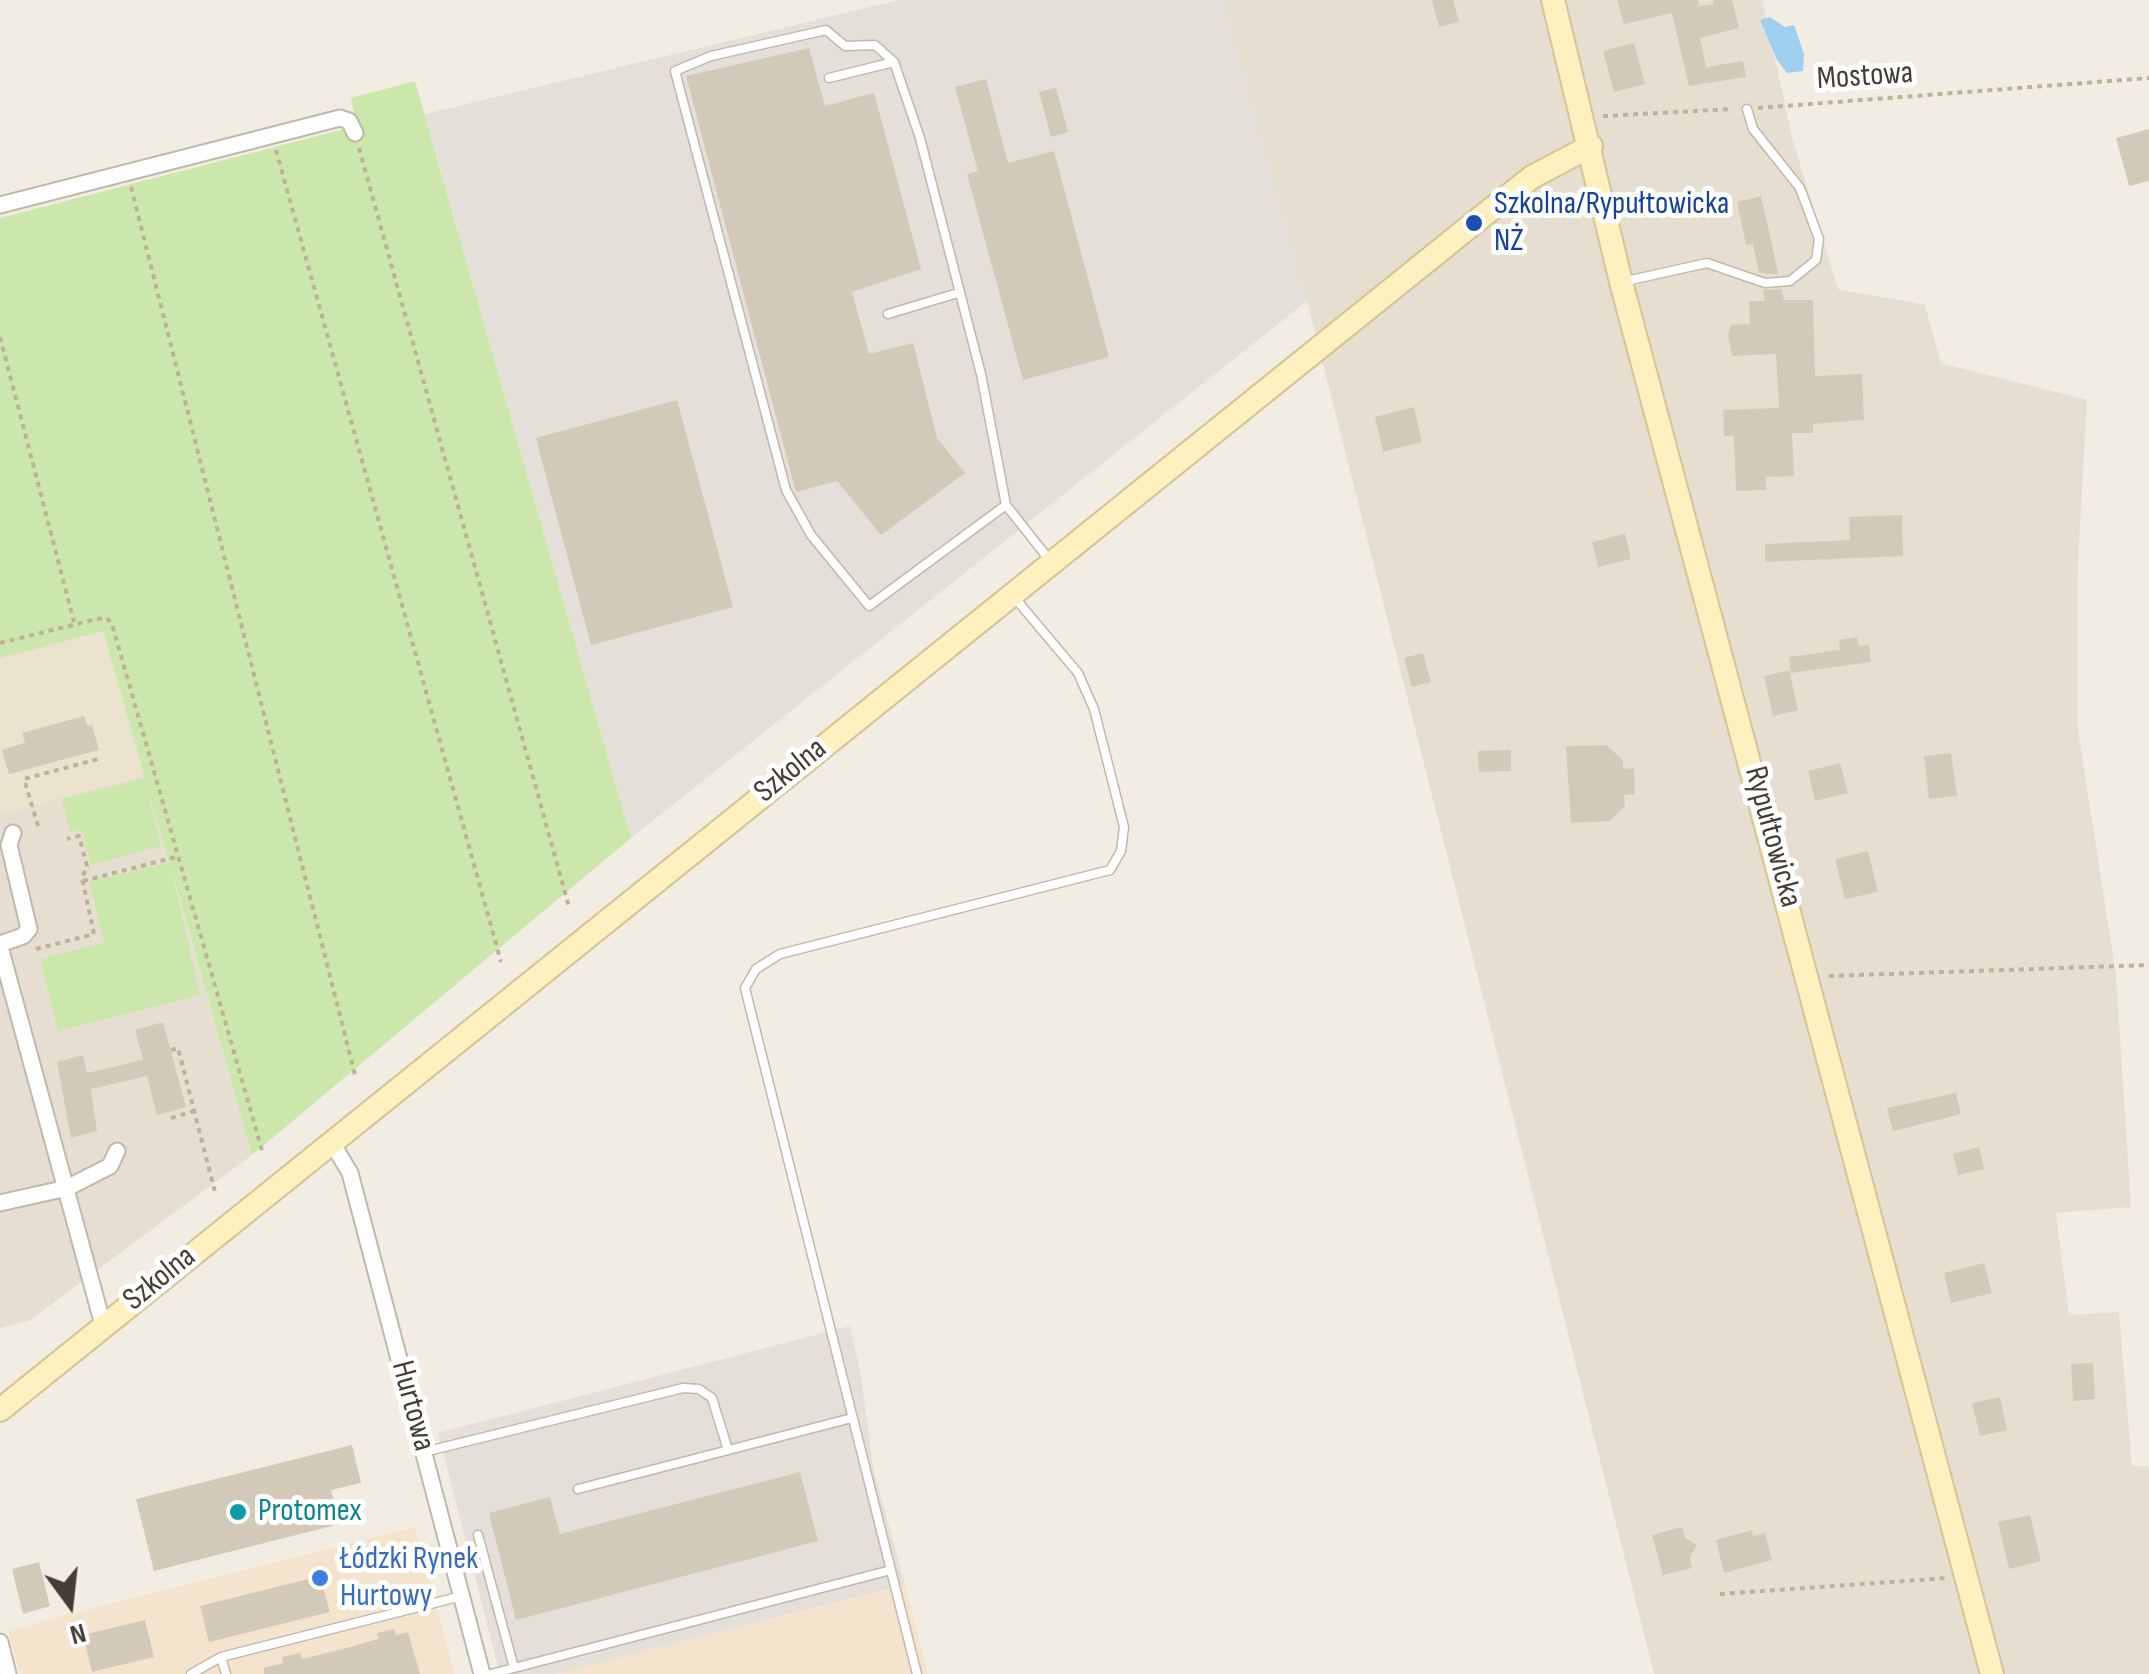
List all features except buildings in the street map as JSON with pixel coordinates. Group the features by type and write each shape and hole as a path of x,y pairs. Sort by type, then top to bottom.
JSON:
{"street":[{"name":"Rypułtowicka","path":"1554,0 1621,282 1810,978 1992,1674"},
{"path":"0,205 340,118 348,121 355,133"},
{"name":"Szkolna","path":"0,1410 1532,178 1591,146"},
{"path":"13,833 8,845 30,921 23,936 0,945 103,1326"},
{"name":"Hurtowa","path":"332,1142 350,1173 482,1674"},
{"path":"0,1204 66,1188 110,1166 117,1151"},
{"path":"0,1642 8,1674"}],"lane":[{"path":"1006,505 869,606 811,535 786,490 675,71 711,56 826,30 844,46 875,44 894,62 920,138 981,374 1006,505 1050,562"},
{"path":"829,78 894,62"},
{"path":"1621,282 1707,264 1765,283 1778,282 1802,275 1816,260 1819,240 1800,188 1752,129 1747,109"},
{"path":"888,314 958,293"},
{"path":"917,1674 745,988 756,970 780,954 1110,870 1121,851 1124,827 1094,709 1078,673 1012,594"},
{"path":"424,1452 684,1388 699,1389 712,1398 728,1450"},
{"path":"578,1489 852,1418"},
{"path":"478,1535 514,1668"},
{"path":"491,1674 891,1570"},
{"path":"190,1674 221,1657 462,1596"},
{"path":"221,1657 226,1674"}],"path":[{"name":"Mostowa","path":"1584,118 2149,78"},
{"path":"355,133 569,907"},
{"path":"272,136 501,962"},
{"path":"127,173 356,1079"},
{"path":"0,337 75,624"},
{"path":"0,643 106,618 114,631 264,1154"},
{"path":"38,826 24,779 102,758"},
{"path":"23,936 32,949 40,950 94,934 82,881 87,866 79,836 67,839"},
{"path":"82,881 181,856"},
{"path":"1810,978 2149,965"},
{"path":"170,1050 178,1048 215,1192"},
{"path":"171,1118 194,1111"},
{"path":"1720,1594 1967,1577"}],"shaded area":[{"path":"899,0 1223,0 1307,301 631,838 425,114"},
{"path":"1223,0 1762,0 1793,141 1838,289 1925,305 1941,363 2087,400 2078,562 2077,723 2116,975 2131,1207 2056,1213 2069,1315 2119,1312 2132,1466 2149,1466 2149,1674 1654,1674 1307,301"},
{"path":"103,631 252,1155 29,1321 0,1328 0,657"},
{"path":"103,631 143,776 0,815 0,659"},
{"path":"850,1326 873,1467 905,1585 554,1674 500,1674 438,1433"},
{"name":"Łódzki Rynek Hurtowy","path":"415,1527 455,1674 20,1674 8,1630"},
{"name":"Łódzki Rynek Hurtowy","path":"905,1585 928,1674 554,1674"}],"green space":[{"path":"415,81 631,838 252,1155 171,868 200,995 58,1031 40,959 113,940 104,941 89,882 169,862 146,783 161,846 91,865 81,830 70,832 62,799 145,778 103,631 0,658 0,218 356,126 351,98"}],"water":[{"path":"1770,17 1785,27 1794,25 1804,54 1803,71 1787,73 1777,60 1760,20"}],"place":[{"name":"Szkolna/Rypułtowicka NŻ","path":"1474,223"},
{"name":"Protomex","path":"238,1512"},
{"name":"Łódzki Rynek Hurtowy","path":"320,1578"}]}
